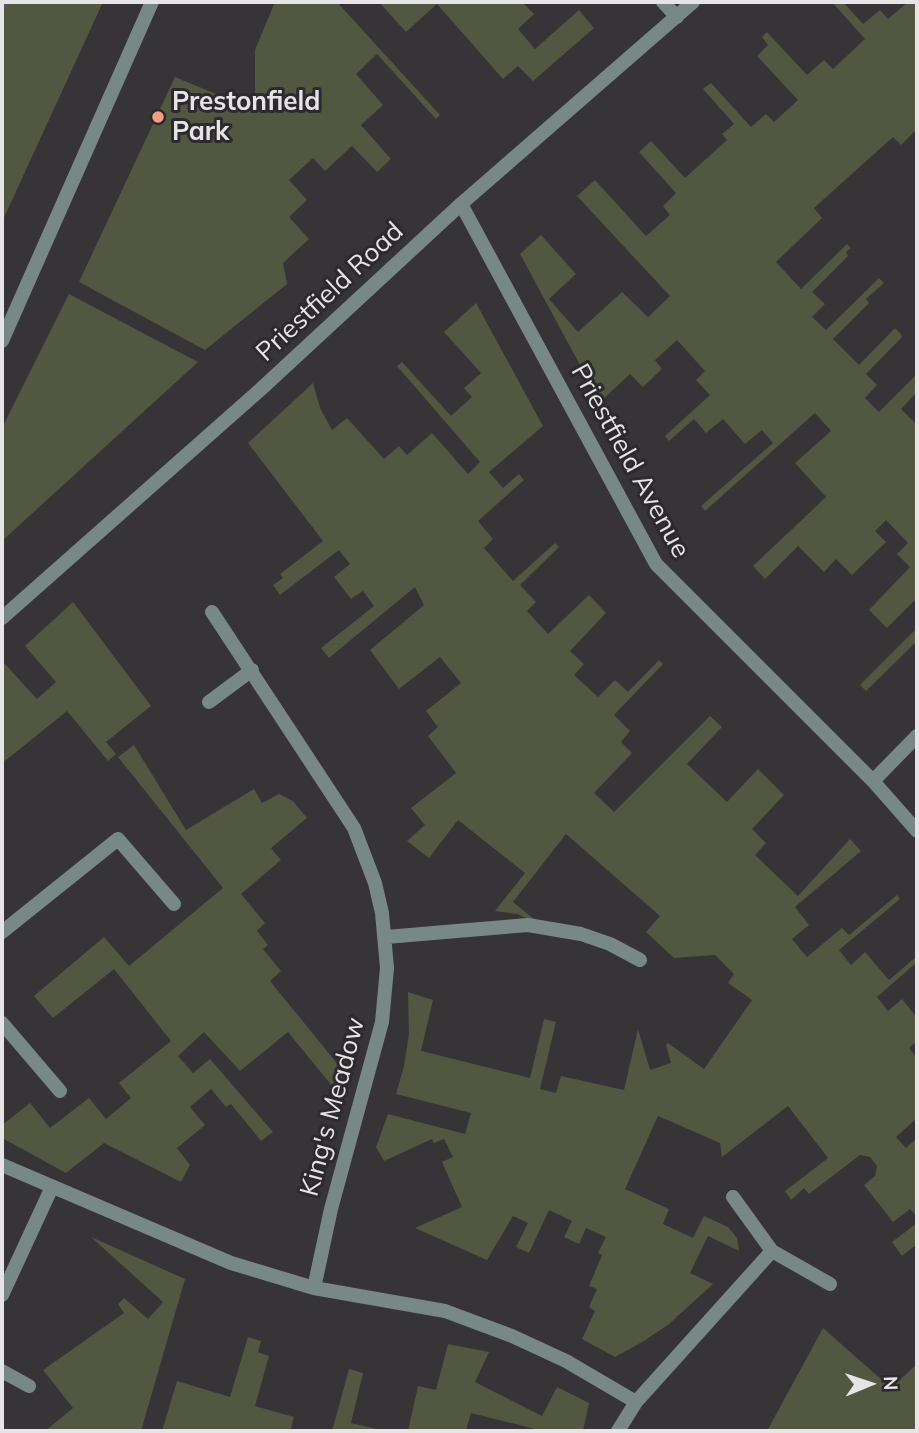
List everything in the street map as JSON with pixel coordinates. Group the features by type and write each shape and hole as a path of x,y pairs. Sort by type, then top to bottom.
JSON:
{"street":[{"path":"2,341 152,2"},
{"path":"663,2 677,17"},
{"name":"Priestfield Road","path":"2,618 261,389 461,204 693,2"},
{"name":"Priestfield Avenue","path":"461,204 656,564 873,781 917,831"},
{"name":"King's Meadow","path":"212,612 354,828 375,883 386,937 387,968 382,1022 331,1209 314,1287"},
{"path":"209,702 252,670"},
{"path":"873,781 917,736"},
{"path":"2,932 118,839 174,904"},
{"path":"386,937 528,925 581,934 610,944 640,960"},
{"path":"2,1023 60,1091"},
{"path":"2,1165 230,1263 314,1287 445,1311 465,1318 551,1353 636,1402"},
{"path":"2,1295 52,1187"},
{"path":"733,1197 772,1251 830,1284"},
{"path":"618,1431 636,1402 772,1251"},
{"path":"2,1371 30,1386"}],"green space":[{"path":"2,2 103,2 2,222"},
{"path":"275,2 337,2 440,115 436,119 377,54 356,74 383,105 361,125 391,159 377,172 352,146 325,171 313,158 289,180 307,200 289,217 309,239 283,263 287,284 205,350 79,282 175,77 255,110 255,50"},
{"path":"379,2 522,2 534,14 518,29 535,49 579,10 594,28 533,81 518,66 503,79 437,4 406,32"},
{"path":"832,2 843,2 863,24 880,10 888,19 908,2 917,2 917,129 901,145 893,137 814,208 822,218 776,262 801,289 847,244 851,248 846,252 848,256 812,292 825,304 812,317 826,330 879,278 884,283 866,299 869,303 833,339 859,365 895,328 901,334 902,337 866,374 877,385 865,398 879,412 917,374 917,392 901,409 917,425 917,605 914,601 887,628 869,610 910,567 897,554 908,543 886,520 875,531 886,542 852,575 836,559 824,572 798,546 765,579 753,566 826,497 795,463 831,431 815,413 705,511 701,506 773,443 762,430 745,444 723,419 706,433 694,419 669,441 665,436 710,395 696,380 705,371 677,340 655,360 662,369 643,387 630,374 600,402 520,254 541,235 576,274 549,299 578,332 622,292 648,317 670,296 577,196 595,180 646,236 670,215 663,206 676,193 639,152 651,141 685,178 727,140 722,134 734,124 703,89 711,83 751,127 766,114 774,122 798,100 757,56 768,45 762,37 767,32 807,75 824,60 833,69 865,39"},
{"path":"69,294 198,362 2,541 2,428"},
{"path":"476,303 543,426 489,472 503,488 519,474 524,480 478,521 493,539 484,548 513,581 555,543 559,547 520,585 536,602 527,611 548,634 589,595 606,613 570,651 584,664 574,675 598,697 615,680 628,692 659,660 663,664 614,715 630,731 621,742 632,753 594,793 614,812 710,716 722,727 687,764 727,802 758,769 784,795 752,829 766,843 755,855 798,896 850,839 861,851 795,907 809,925 792,939 807,957 842,928 849,935 897,895 900,899 839,950 851,965 865,952 889,980 917,956 917,962 877,997 888,1011 902,999 917,1018 917,1041 909,1048 917,1058 917,1118 896,1137 906,1148 917,1138 917,1217 910,1209 893,1222 864,1185 875,1176 877,1166 870,1157 860,1155 809,1194 804,1188 791,1200 785,1191 828,1158 788,1106 722,1157 720,1143 658,1116 625,1189 669,1209 663,1224 693,1238 704,1216 728,1227 737,1238 739,1251 708,1236 690,1273 713,1284 669,1324 615,1357 582,1339 595,1311 589,1307 597,1289 589,1286 602,1255 598,1253 606,1237 586,1228 579,1244 564,1237 572,1221 549,1210 529,1253 516,1247 528,1223 513,1216 487,1260 415,1228 462,1207 442,1162 453,1157 444,1139 434,1143 432,1139 384,1161 376,1147 388,1114 465,1134 471,1113 396,1094 409,1034 408,992 433,1000 421,1051 530,1078 544,1019 556,1022 540,1089 556,1093 561,1076 624,1090 638,1029 650,1070 671,1063 666,1045 668,1043 704,1069 752,1000 728,983 734,974 715,955 674,958 646,932 660,916 566,834 513,902 540,924 517,914 495,911 525,873 458,820 429,858 407,841 425,825 411,808 456,773 428,736 438,727 426,711 461,683 440,657 399,689 370,650 424,605 415,587 329,658 321,648 374,606 363,591 351,599 334,577 350,564 339,550 280,595 273,585 283,578 280,574 323,541 248,443 313,383 320,408 332,430 347,418 384,459 399,446 407,455 432,433 468,474 480,462 397,366 402,362 451,416 472,397 464,388 481,373 444,332"},
{"path":"73,602 151,706 106,742 116,754 108,761 67,711 5,761 2,757 2,667 5,664 37,699 56,682 25,646"},
{"path":"917,628 917,641 866,691 860,685"},
{"path":"134,745 186,830 254,789 262,803 279,794 293,801 307,818 271,848 281,860 241,894 265,923 257,931 268,945 263,949 281,971 270,981 344,1072 337,1092 288,1032 240,1071 204,1032 178,1056 193,1073 210,1059 273,1132 261,1141 231,1104 226,1107 211,1089 190,1107 205,1125 177,1148 190,1165 181,1182 104,1143 66,1173 2,1138 2,1125 30,1103 50,1128 89,1098 106,1119 131,1098 119,1083 171,1041 114,969 53,1018 34,996 104,937 129,966 223,888 118,757"},
{"path":"917,1223 917,1244 902,1256 892,1242"},
{"path":"91,1237 185,1279 141,1431 45,1431 73,1408 43,1370 124,1313 118,1304 124,1298 148,1319 163,1302"},
{"path":"823,1328 891,1388 917,1364 917,1431 767,1431"},
{"path":"248,1337 261,1341 258,1352 269,1356 255,1406 294,1417 291,1429 299,1431 162,1431 177,1381 230,1397"},
{"path":"448,1344 489,1352 475,1382 542,1416 557,1387 589,1403 583,1431 535,1429 471,1413 466,1431 408,1431 418,1386 436,1390"},
{"path":"349,1369 363,1373 351,1423 385,1431 332,1431"}],"place":[{"name":"Prestonfield Park","path":"158,117"}]}
